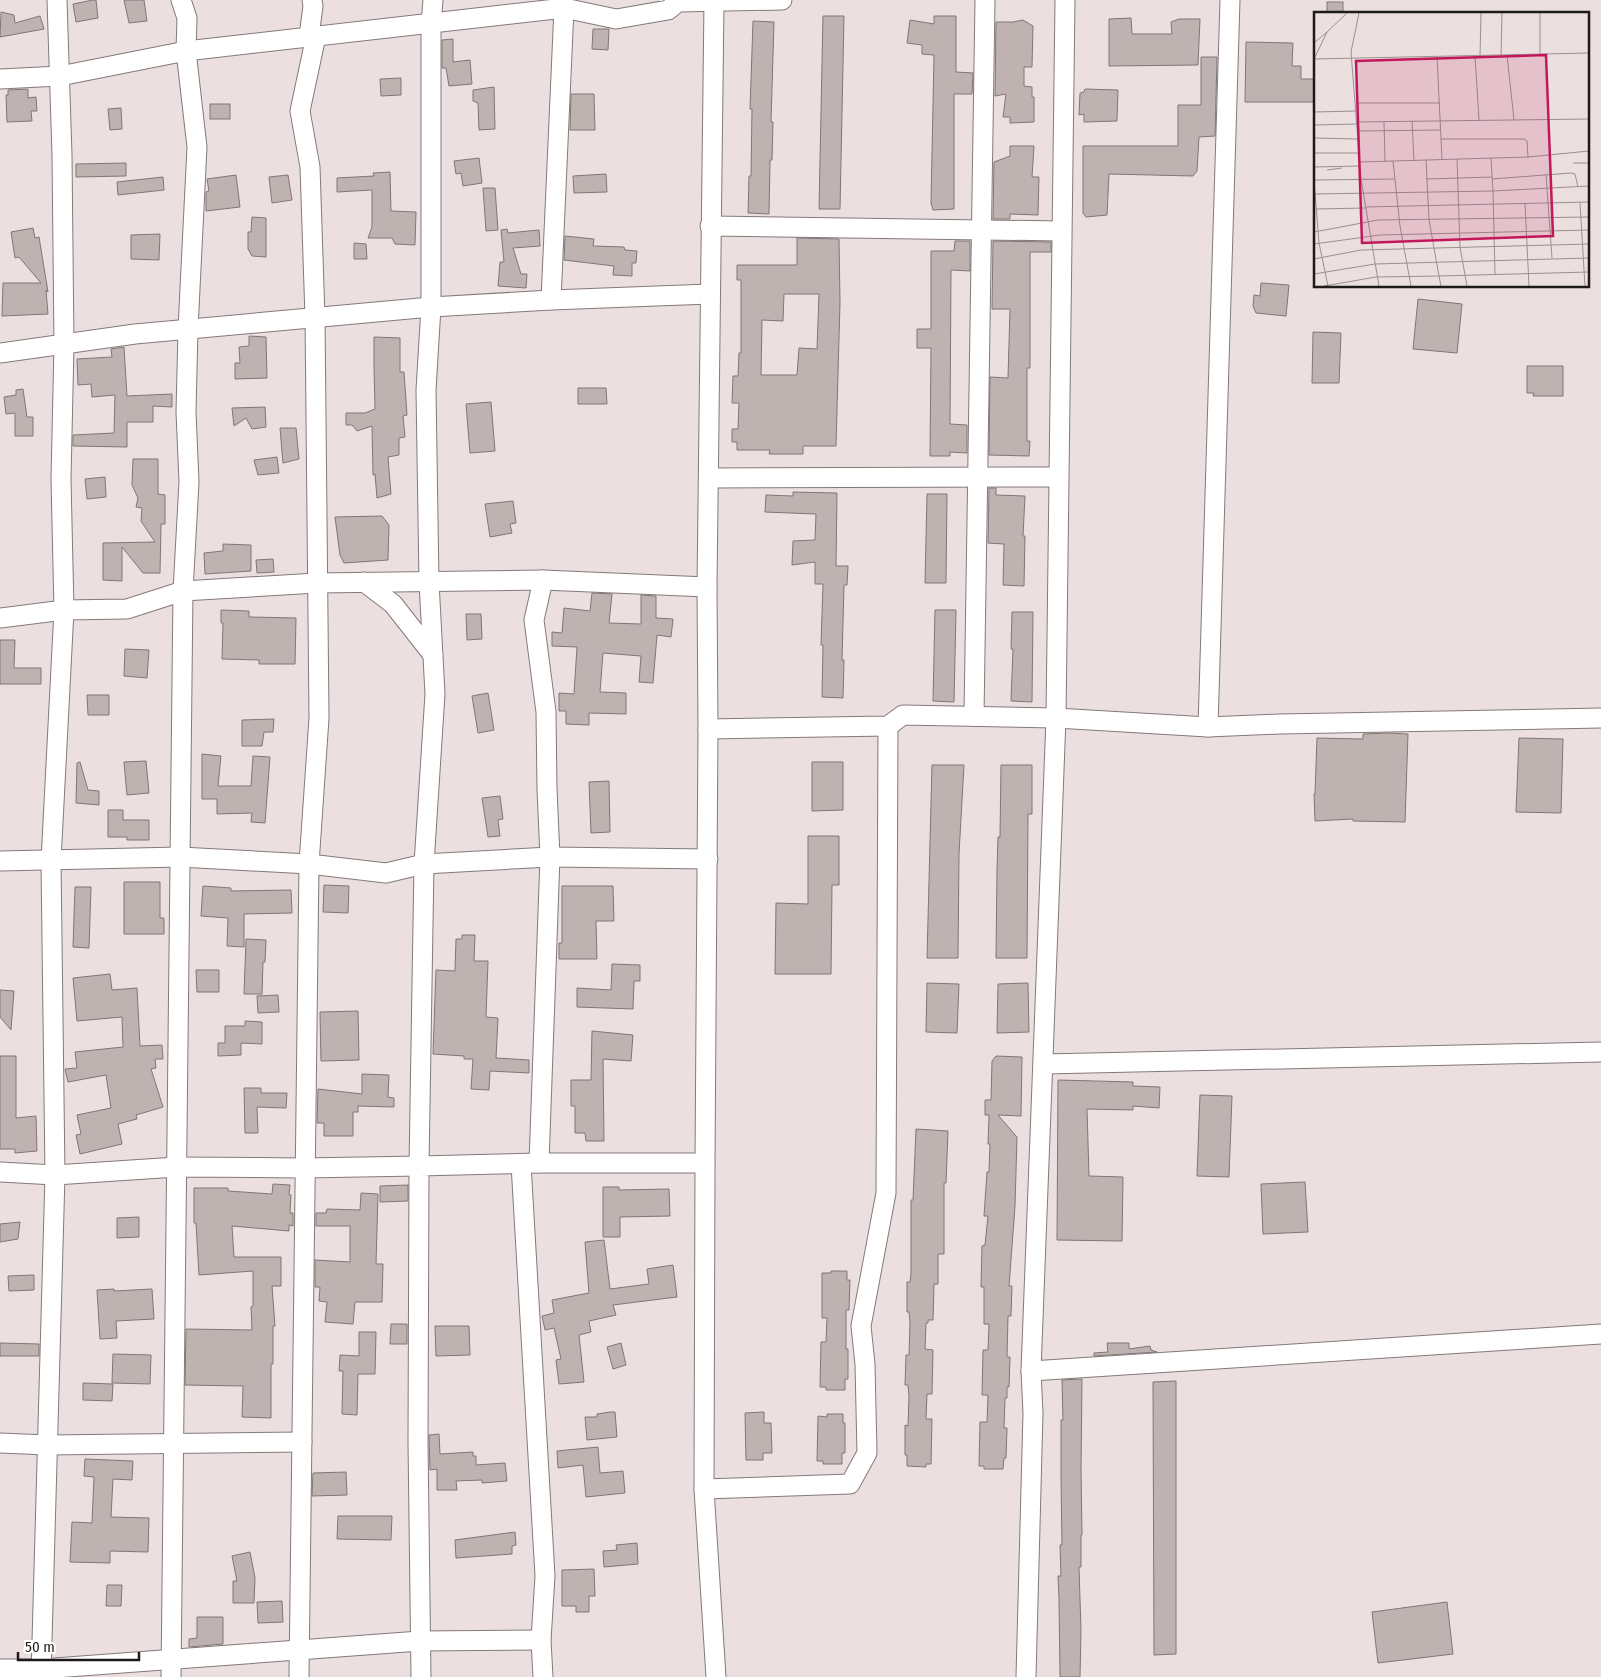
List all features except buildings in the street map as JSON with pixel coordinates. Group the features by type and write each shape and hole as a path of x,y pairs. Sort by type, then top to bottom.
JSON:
{"street":[{"path":"41,1673 55,1175 50,861 64,610 61,479 64,345 57,0"},
{"path":"171,1668 183,591 189,482 186,412 197,147 186,51 186,18 181,0"},
{"path":"300,1677 304,1168 309,864 319,718 315,317 310,167 300,110 312,36 312,0"},
{"path":"421,1677 418,1442 419,1166 424,864 434,694 428,582 426,390 431,307 431,23 433,0"},
{"path":"0,79 60,76 186,51 431,23 563,4 616,19 668,10 678,1 782,0"},
{"path":"974,716 985,0"},
{"path":"1026,1677 1033,1413 1031,1371 1056,718 1065,0"},
{"path":"1208,728 1230,0"},
{"path":"714,1 707,587 708,859 704,1489 716,1677"},
{"path":"551,300 563,4"},
{"path":"710,226 1061,232"},
{"path":"0,353 188,328 431,307 710,294"},
{"path":"709,478 1058,477"},
{"path":"0,618 64,610 127,609 183,591 317,583 543,580 707,587"},
{"path":"543,580 534,620 546,712 550,856 530,1163 545,1576 541,1640 543,1677"},
{"path":"364,582 393,604 433,655"},
{"path":"708,729 888,726 903,715 1056,718 1208,728 1280,724 1601,718"},
{"path":"704,1489 850,1484 867,1453 865,1364 861,1326 886,1193 888,726"},
{"path":"0,861 180,857 309,864 386,873 424,864 550,856 708,859"},
{"path":"1044,1064 1601,1052"},
{"path":"0,1172 55,1175 178,1167 304,1168 530,1163 705,1163"},
{"path":"1031,1371 1601,1334"},
{"path":"0,1443 47,1445 302,1442"},
{"path":"0,1669 41,1673 171,1668 301,1649 420,1641 541,1640"}]}
